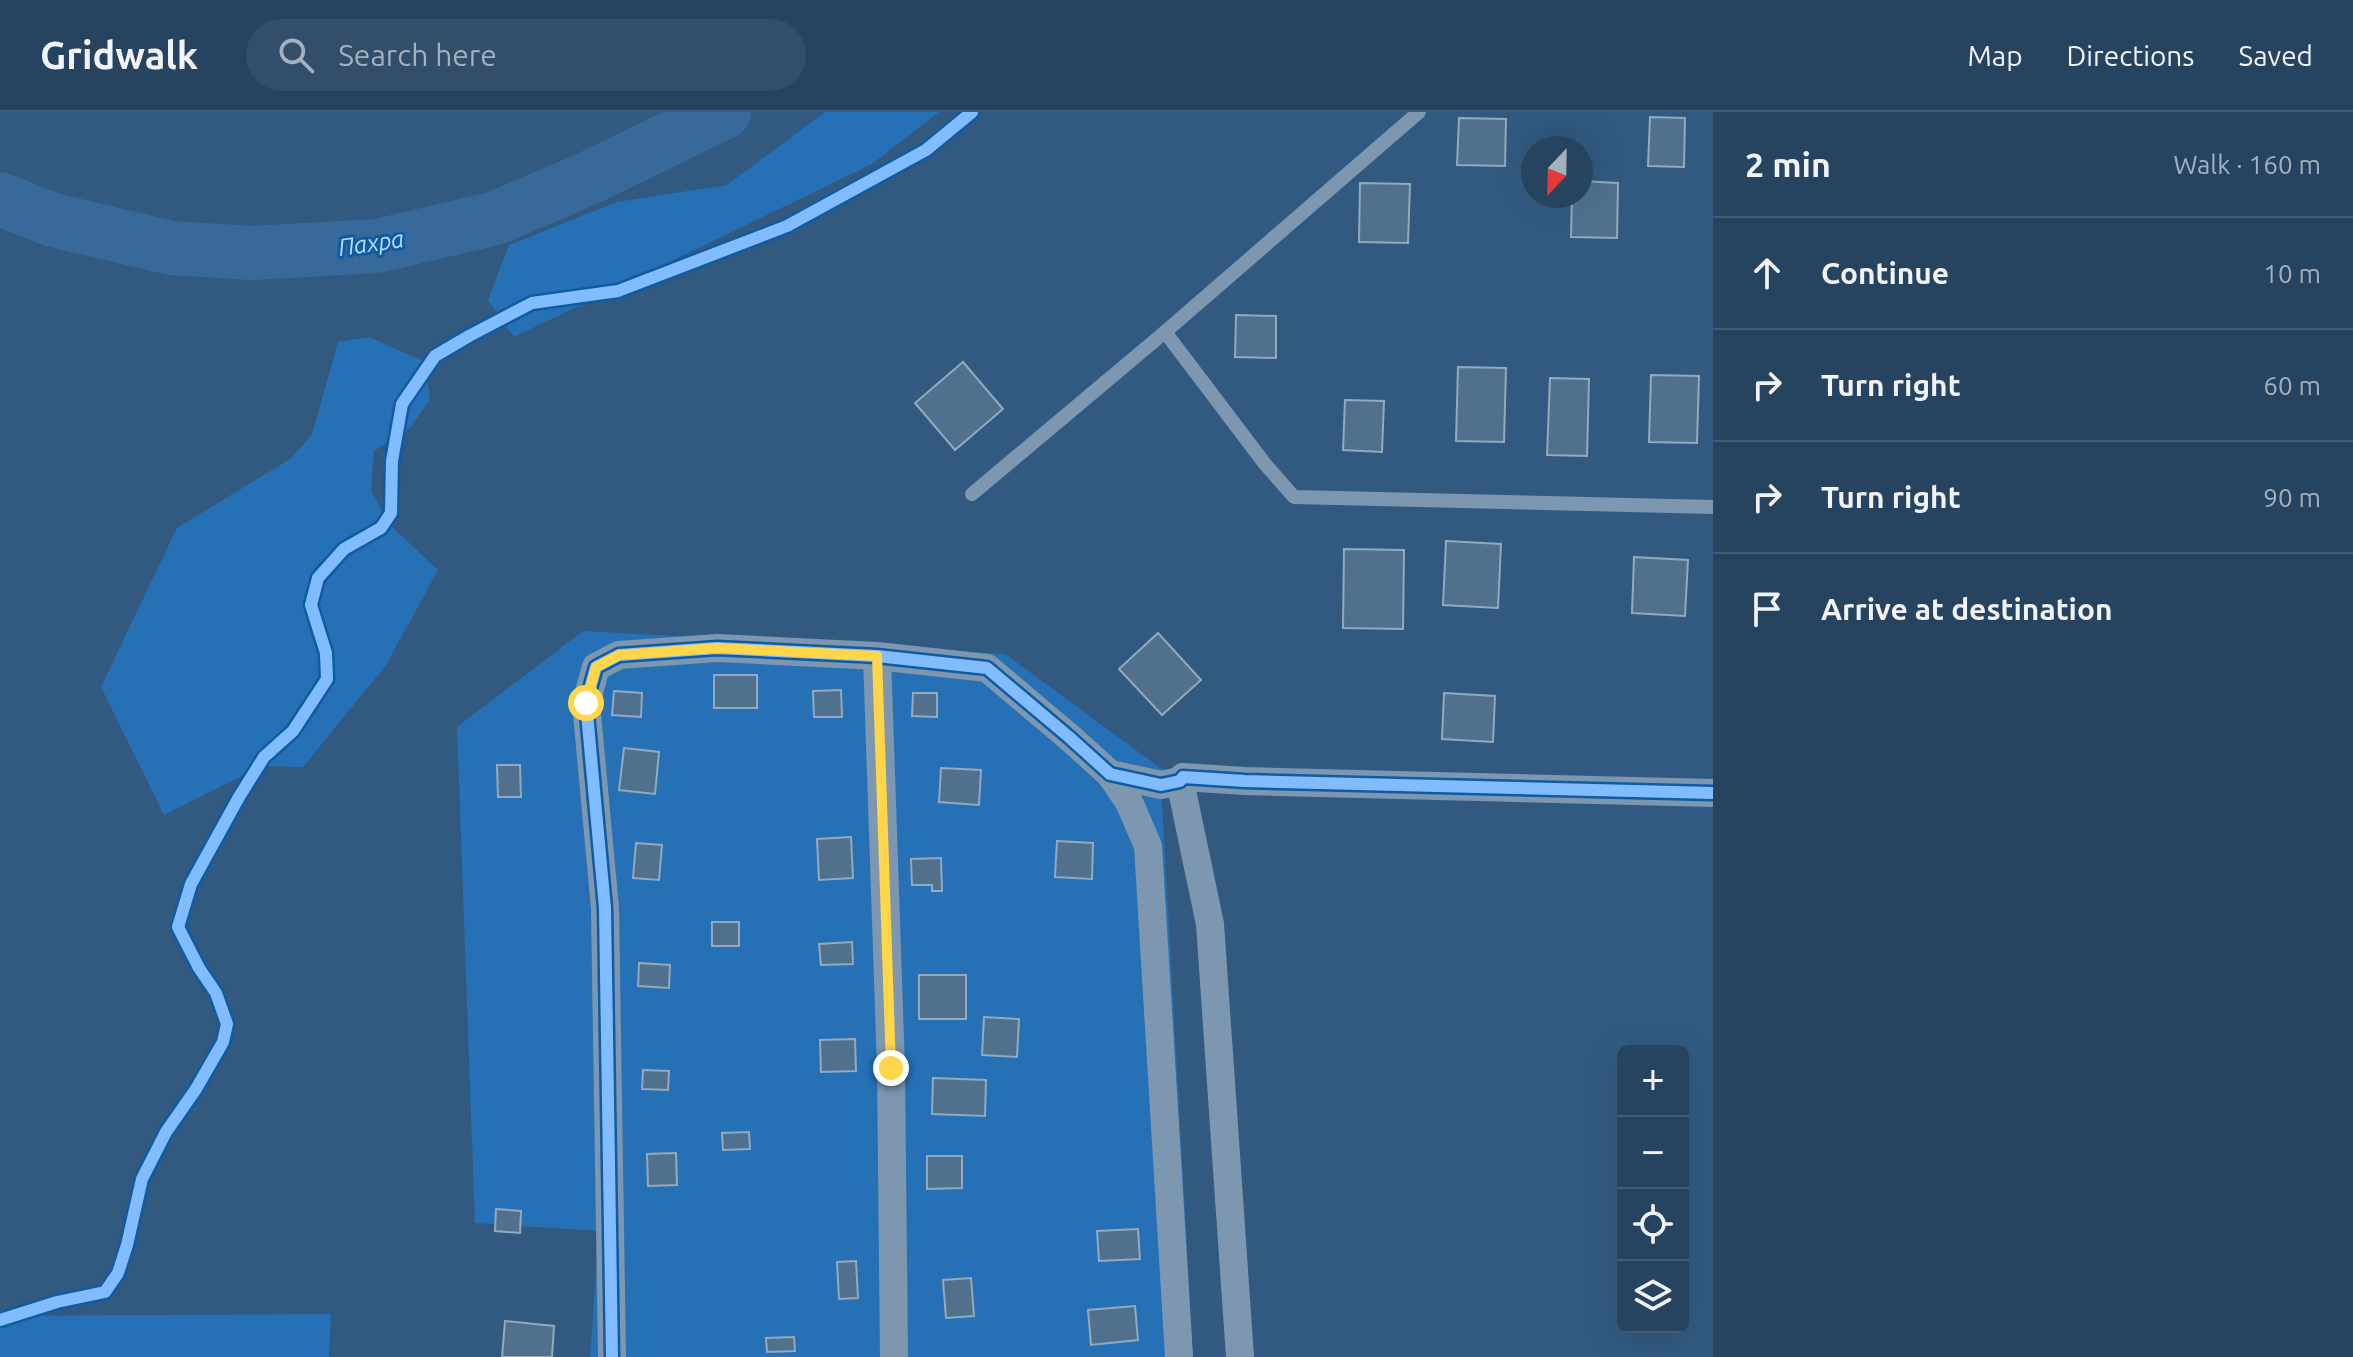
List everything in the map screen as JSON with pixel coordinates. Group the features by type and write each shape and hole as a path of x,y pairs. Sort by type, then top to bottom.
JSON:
{"street":[{"path":"612,1357 605,908 586,703 596,667 619,655 717,648 877,656 987,668 1110,774 1129,802 1148,846 1179,1357"},
{"path":"877,656 891,1068 894,1357"},
{"path":"1110,774 1161,785 1180,781 1183,777 1713,793"},
{"path":"1180,781 1210,924 1240,1357"}],"lane":[{"path":"972,494 1419,112"},
{"path":"1165,332 1265,464 1294,497 1713,507"}],"shaded area":[{"path":"825,112 939,112 872,164 514,337 488,300 509,245 617,202 727,185"},
{"path":"369,337 425,362 430,399 411,427 374,451 371,491 390,525 438,570 386,665 303,767 262,766 164,815 101,687 177,528 290,459 312,435 338,342"},
{"path":"583,631 1005,654 1182,784 1161,786 1193,1357 590,1357 599,1231 475,1223 457,727"},
{"path":"331,1314 329,1357 0,1357 0,1316"}],"building":[{"path":"1650,117 1685,118 1684,167 1648,166"},
{"path":"1459,118 1506,119 1505,166 1457,165"},
{"path":"1593,182 1618,183 1617,238 1571,237 1572,208 1593,208"},
{"path":"1360,183 1410,184 1408,243 1359,242"},
{"path":"1236,315 1276,316 1276,358 1235,357"},
{"path":"963,362 1003,409 955,450 915,403"},
{"path":"1458,367 1506,368 1504,442 1456,441"},
{"path":"1651,375 1699,376 1697,443 1649,442"},
{"path":"1550,378 1589,379 1587,456 1547,455"},
{"path":"1345,400 1384,401 1382,452 1343,450"},
{"path":"1446,541 1501,544 1498,608 1443,605"},
{"path":"1344,549 1404,550 1403,629 1343,628"},
{"path":"1634,557 1688,560 1685,616 1632,613"},
{"path":"1158,633 1201,680 1162,715 1119,669"},
{"path":"714,675 757,675 757,708 714,708"},
{"path":"841,690 842,717 814,717 813,691"},
{"path":"614,691 642,693 641,717 612,715"},
{"path":"913,693 937,693 937,717 912,716"},
{"path":"1444,693 1495,696 1493,742 1442,739"},
{"path":"624,748 659,752 655,794 619,790"},
{"path":"497,765 520,765 521,797 498,797"},
{"path":"941,768 981,770 979,805 939,802"},
{"path":"851,837 853,878 819,880 817,839"},
{"path":"1057,841 1093,843 1092,879 1055,877"},
{"path":"636,843 662,845 659,880 633,878"},
{"path":"941,858 942,891 932,891 932,885 912,885 911,859"},
{"path":"712,922 739,922 739,946 712,946"},
{"path":"852,942 853,964 821,965 819,944"},
{"path":"639,963 670,965 669,988 638,986"},
{"path":"919,975 966,975 966,1019 919,1019"},
{"path":"984,1017 1019,1019 1017,1057 982,1055"},
{"path":"855,1039 856,1071 821,1072 820,1040"},
{"path":"643,1070 669,1071 668,1090 642,1089"},
{"path":"933,1078 986,1080 985,1116 932,1114"},
{"path":"749,1132 750,1149 723,1150 722,1133"},
{"path":"676,1153 677,1185 648,1186 647,1154"},
{"path":"927,1156 962,1156 962,1188 927,1189"},
{"path":"496,1209 521,1211 520,1233 495,1231"},
{"path":"1138,1229 1140,1259 1099,1261 1097,1231"},
{"path":"856,1261 858,1298 839,1299 837,1262"},
{"path":"971,1278 974,1316 946,1318 943,1280"},
{"path":"1135,1306 1138,1340 1091,1345 1088,1310"},
{"path":"505,1321 554,1326 552,1357 502,1357"},
{"path":"794,1337 795,1351 767,1352 766,1338"}],"waterway":[{"name":"Пахра","path":"0,199 53,220 171,248 252,253 377,246 496,218 587,179 724,112"}],"cycle path":[{"path":"0,1320 57,1302 105,1292 118,1273 142,1179 166,1132 223,1042 227,1024 216,993 178,927 191,884 264,757 293,731 327,679 326,653 311,605 318,578 344,549 381,528 391,513 392,461 402,404 435,356 532,303 618,291 787,226 926,150 972,112"},
{"path":"612,1357 605,908 586,703 596,667 619,655 717,648 877,656 987,668 1110,774 1161,785 1180,781 1183,777 1713,793"}],"route":[{"path":"586,703 596,667 619,655 717,648 877,656 891,1068"}]}
